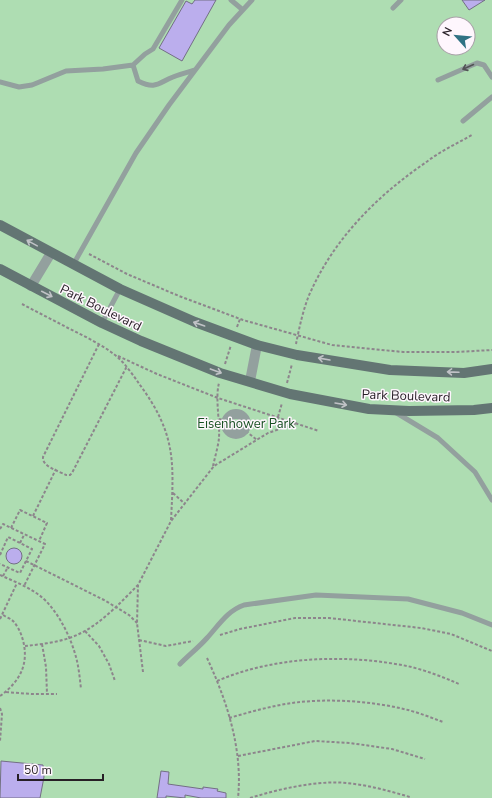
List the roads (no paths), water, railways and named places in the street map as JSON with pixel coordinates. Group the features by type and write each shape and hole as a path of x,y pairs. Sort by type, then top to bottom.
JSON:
{"street":[{"name":"Park Boulevard","path":"0,225 120,289 195,322 257,344 294,354 390,370 464,373 492,369"},
{"path":"32,286 51,253"},
{"name":"Park Boulevard","path":"0,269 102,323 141,341 220,373 285,392 316,400 369,409 474,410 492,408"},
{"path":"250,382 257,344"},
{"path":"233,415 243,416 246,422 245,430 238,435 231,434 223,420 233,415"}],"lane":[{"path":"0,82 19,87 32,85 66,71 103,69 133,65 153,49 182,0"},
{"path":"231,0 243,10"},
{"path":"73,265 136,153 169,104 229,25 252,0"},
{"path":"393,8 401,0"},
{"path":"438,80 477,63 484,65 492,77"},
{"path":"133,65 138,81 145,84 154,85 162,84 172,78 195,70"},
{"path":"463,120 492,97"},
{"path":"102,323 120,289"},
{"path":"392,410 438,438 475,472 492,500"},
{"path":"180,664 206,639 228,613 236,607 244,604 316,595 408,599 462,613 492,625"}],"park label":[{"name":"Eisenhower Park","path":"246,423"}]}
